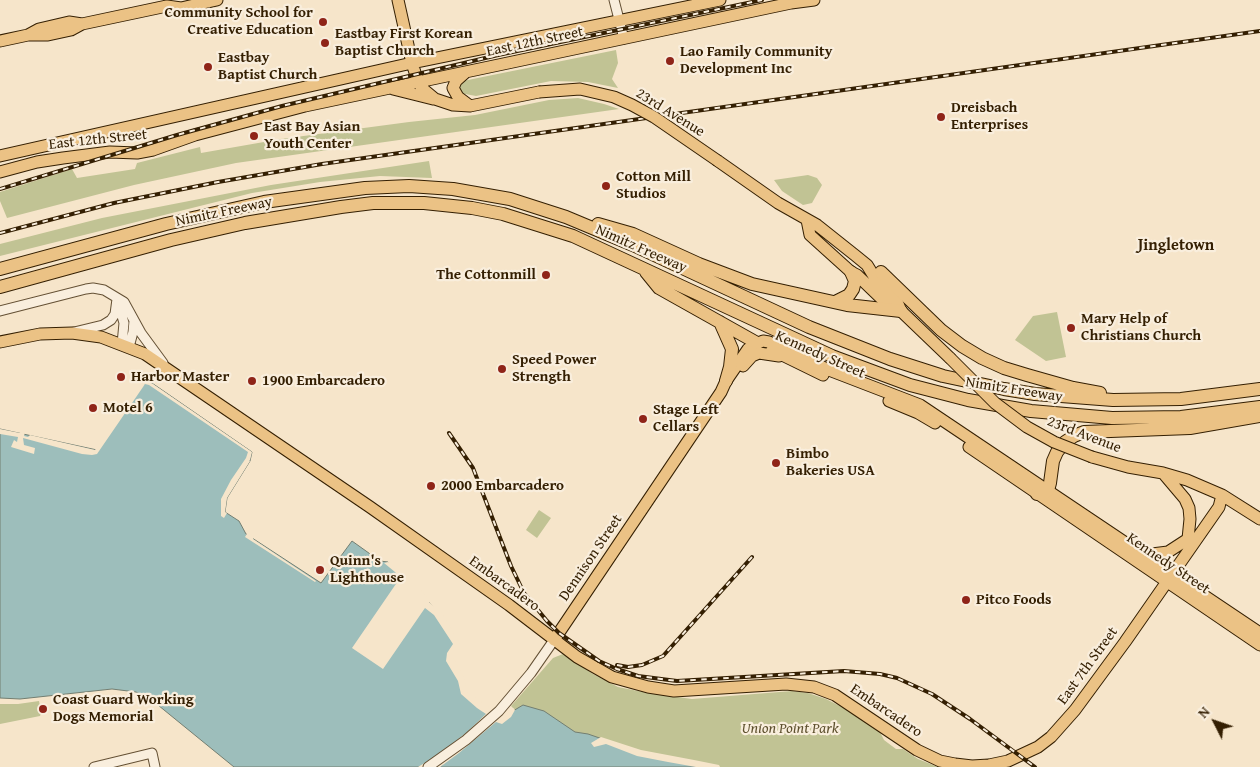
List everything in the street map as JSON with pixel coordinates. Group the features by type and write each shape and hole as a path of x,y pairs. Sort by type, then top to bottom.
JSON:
{"highway":[{"name":"Nimitz Freeway","path":"0,269 166,224 222,210 279,199 351,189 394,186 453,189 510,199 566,217 633,245 809,327 917,368 974,383 1035,394 1097,399 1152,400 1214,396 1260,389"},
{"name":"Nimitz Freeway","path":"0,287 171,240 245,223 310,211 381,203 424,203 472,208 504,214 573,236 859,367 910,385 968,400 1031,412 1112,418 1181,417 1260,407"},
{"path":"566,217 614,227 698,264 752,284 837,301 847,305 902,311"},
{"path":"645,270 659,288 757,343"},
{"path":"837,301 849,295 853,289 854,281 851,272"},
{"path":"881,272 941,330 982,358 1004,368 1073,388 1152,400"},
{"path":"720,322 732,349 730,367 724,387"},
{"path":"1042,492 1050,483 1053,461 1057,452 1065,442 1084,432 1190,428 1260,416"}],"main road":[{"path":"0,42 28,36 39,29 69,22 82,24 171,3 181,8 217,0"},
{"path":"398,0 418,82 435,99"},
{"name":"East 12th Street","path":"0,156 412,63 720,0"},
{"name":"East 12th Street","path":"0,172 37,162 63,158 110,152 137,153 153,150 195,135 389,88 791,3 814,0"},
{"path":"466,72 456,81 453,88 458,97 470,106"},
{"name":"23rd Avenue","path":"389,88 453,105 470,106 539,92 580,89 614,97 654,117 778,203 818,225 867,265 875,278 895,297 902,311"},
{"name":"23rd Avenue","path":"806,220 810,236 851,272 857,275 884,301 902,311 995,403 1026,427 1075,451 1128,468 1162,473 1188,480 1222,495 1260,519"},
{"path":"867,265 881,272"},
{"name":"Embarcadero","path":"0,342 40,334 72,332 101,337 145,354 394,524 597,670 612,677 648,687 674,691 786,684 814,687 835,695 916,750 940,760 955,764 989,766 1008,762 1021,756"},
{"name":"Kennedy Street","path":"757,343 769,342 829,370 920,405 1042,492 1260,633"},
{"name":"Kennedy Street","path":"757,343 784,358 834,380 918,413 1144,556 1260,645"},
{"name":"Dennison Street","path":"554,640 748,349 757,343"},
{"name":"Dennison Street","path":"724,387 730,385 752,356 759,353 784,358"},
{"path":"1144,556 1168,552 1188,539 1189,508 1185,499 1162,473"},
{"name":"East 7th Street","path":"1021,756 1051,737 1075,710 1125,642 1213,502 1222,495"},
{"name":"East 7th Street","path":"1168,575 1219,506 1222,495"}],"street":[{"path":"614,0 618,22 624,39"},
{"path":"0,311 93,288 107,291 124,302 149,346 168,369"},
{"path":"72,332 103,325 111,320 115,314 117,299"},
{"path":"117,299 122,309 125,346"},
{"path":"125,346 133,332 134,319"},
{"name":"Dennison Street","path":"428,767 466,740 499,710 514,694 554,640"},
{"path":"94,767 152,754 155,767"}],"green space":[{"path":"616,50 618,63 612,79 618,88 588,82 551,81 476,96 460,93 459,86 463,81"},
{"path":"578,98 619,109 236,163 134,185 7,218 0,201 0,192 72,169 77,178 135,169 137,163 200,147 201,153 281,139 475,115 549,100"},
{"path":"429,161 432,178 380,176 320,182 252,193 0,256 0,244 102,218 271,185"},
{"path":"808,175 817,178 822,185 812,203 803,205 782,191 774,180"},
{"path":"1057,312 1066,357 1046,361 1015,340 1033,316"},
{"path":"539,510 551,518 537,538 526,530"},
{"name":"Union Point Park","path":"563,654 593,674 618,687 648,693 692,699 792,691 808,693 846,709 880,732 884,740 896,749 903,749 918,759 938,767 718,767 640,752 511,717 515,710 511,706 553,658"},
{"path":"39,701 40,716 0,724 0,704"}],"water":[{"path":"149,381 252,452 250,461 227,498 225,512 239,521 246,534 321,583 352,541 380,561 388,562 439,612 458,644 450,658 466,694 493,712 508,714 523,705 544,711 575,732 588,734 640,752 718,767 234,767 153,701 136,692 112,689 20,699 0,698 0,429 97,450 144,384"}],"pier":[{"path":"146,381 252,452 250,461 227,498 225,512 227,513 224,518 221,516 221,499 248,452 149,385 145,384 97,454 82,454 23,438 24,445 35,448 34,454 11,447 14,440 17,442 18,437 0,434 0,429 20,433 21,431 25,432 24,436 28,437 30,435 95,450 136,389"},
{"path":"248,532 254,536 253,539 316,581 245,537"},
{"path":"384,563 393,563 403,573 402,575 412,581 430,600 429,602 441,612 460,644 453,658 463,676 468,693 493,710 507,712 513,708 515,710 511,717 502,724 496,722 440,767 418,767 439,754 466,733 486,714 461,694 458,681 446,661 447,653 453,644 434,615 425,608 383,669 352,648 400,578"},
{"path":"601,737 641,750 719,765 720,767 696,767 637,756 606,744 594,747 591,743"}],"railway":[{"path":"0,189 177,135 282,106 498,55 762,0"},
{"path":"0,233 114,203 322,164 1260,31"},
{"path":"449,433 473,468 511,566 524,593 559,633 599,661 638,676 677,681 844,671 880,674 897,678 932,694 970,719 1035,767"},
{"path":"617,665 628,667 642,665 663,656 752,557"}],"place":[{"name":"Community School for Creative Education","path":"323,22"},
{"name":"Eastbay First Korean Baptist Church","path":"325,43"},
{"name":"Lao Family Community Development Inc","path":"670,61"},
{"name":"Eastbay Baptist Church","path":"208,67"},
{"name":"Dreisbach Enterprises","path":"941,117"},
{"name":"East Bay Asian Youth Center","path":"254,136"},
{"name":"Cotton Mill Studios","path":"606,186"},
{"name":"The Cottonmill","path":"546,275"},
{"name":"Mary Help of Christians Church","path":"1071,328"},
{"name":"Speed Power Strength","path":"502,369"},
{"name":"Harbor Master","path":"121,377"},
{"name":"1900 Embarcadero","path":"252,381"},
{"name":"Motel 6","path":"93,408"},
{"name":"Stage Left Cellars","path":"643,419"},
{"name":"Bimbo Bakeries USA","path":"776,463"},
{"name":"2000 Embarcadero","path":"431,486"},
{"name":"Quinn's Lighthouse","path":"320,570"},
{"name":"Pitco Foods","path":"966,600"},
{"name":"Coast Guard Working Dogs Memorial","path":"43,709"}],"district":[{"name":"Jingletown","path":"1176,246"}]}
